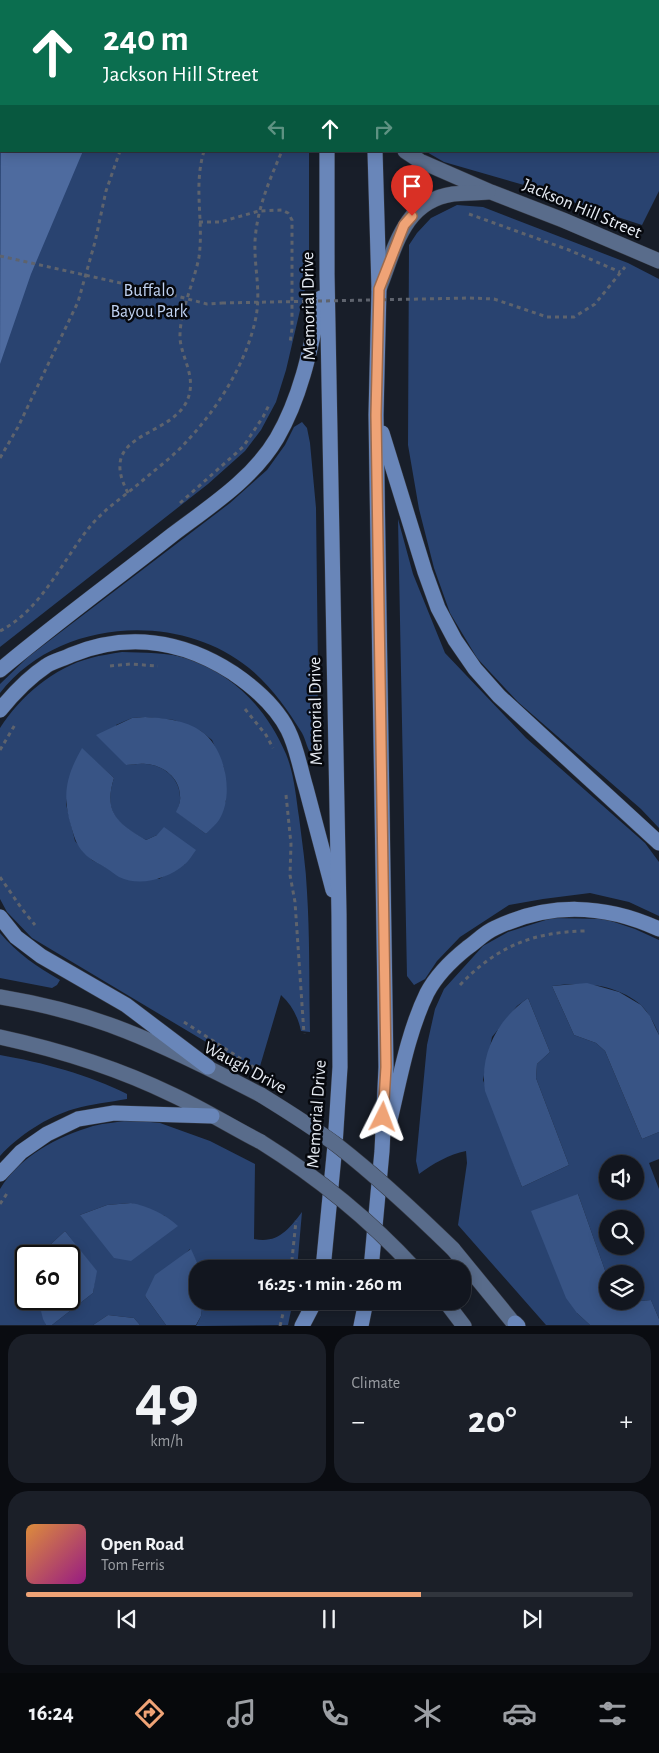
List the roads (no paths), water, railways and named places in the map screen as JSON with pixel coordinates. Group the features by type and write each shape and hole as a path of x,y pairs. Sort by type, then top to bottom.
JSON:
{"main road":[{"name":"Memorial Drive","path":"324,1260 335,1145 340,1067 339,914 327,274 327,152"},
{"path":"372,1260 382,1151 386,1067 376,415 379,289 375,152"},
{"name":"Jackson Hill Street","path":"406,152 420,161 491,192 659,261"},
{"name":"Jackson Hill Street","path":"379,289 404,225 421,207 452,194 491,192"},
{"path":"0,670 32,643 220,498 258,463 276,439 292,409 304,375 327,274"},
{"path":"376,415 425,572 438,608 455,640 475,669 499,696 659,843"},
{"path":"0,710 15,691 47,665 82,650 112,643 146,642 178,647 215,662 245,681 270,703 288,729 297,752 339,914"},
{"path":"382,1151 413,1028 428,991 453,959 493,928 539,911 589,908 637,919 659,929"},
{"path":"0,917 16,937 41,956 126,1005 208,1067"},
{"name":"Waugh Drive","path":"0,997 65,1012 125,1031 208,1067 261,1095 303,1121 388,1186 453,1249 516,1325"},
{"path":"0,1036 54,1049 114,1069 173,1094 260,1142 315,1178 362,1218 406,1260"},
{"path":"0,1174 21,1152 47,1134 78,1119 114,1113 212,1116"},
{"path":"302,1326 310,1310"},
{"path":"314,1326 317,1310"},
{"path":"361,1326 365,1310"},
{"path":"367,1310 367,1326"},
{"path":"452,1310 464,1326"}],"park label":[{"name":"Buffalo Bayou Park","path":"149,301"}]}
